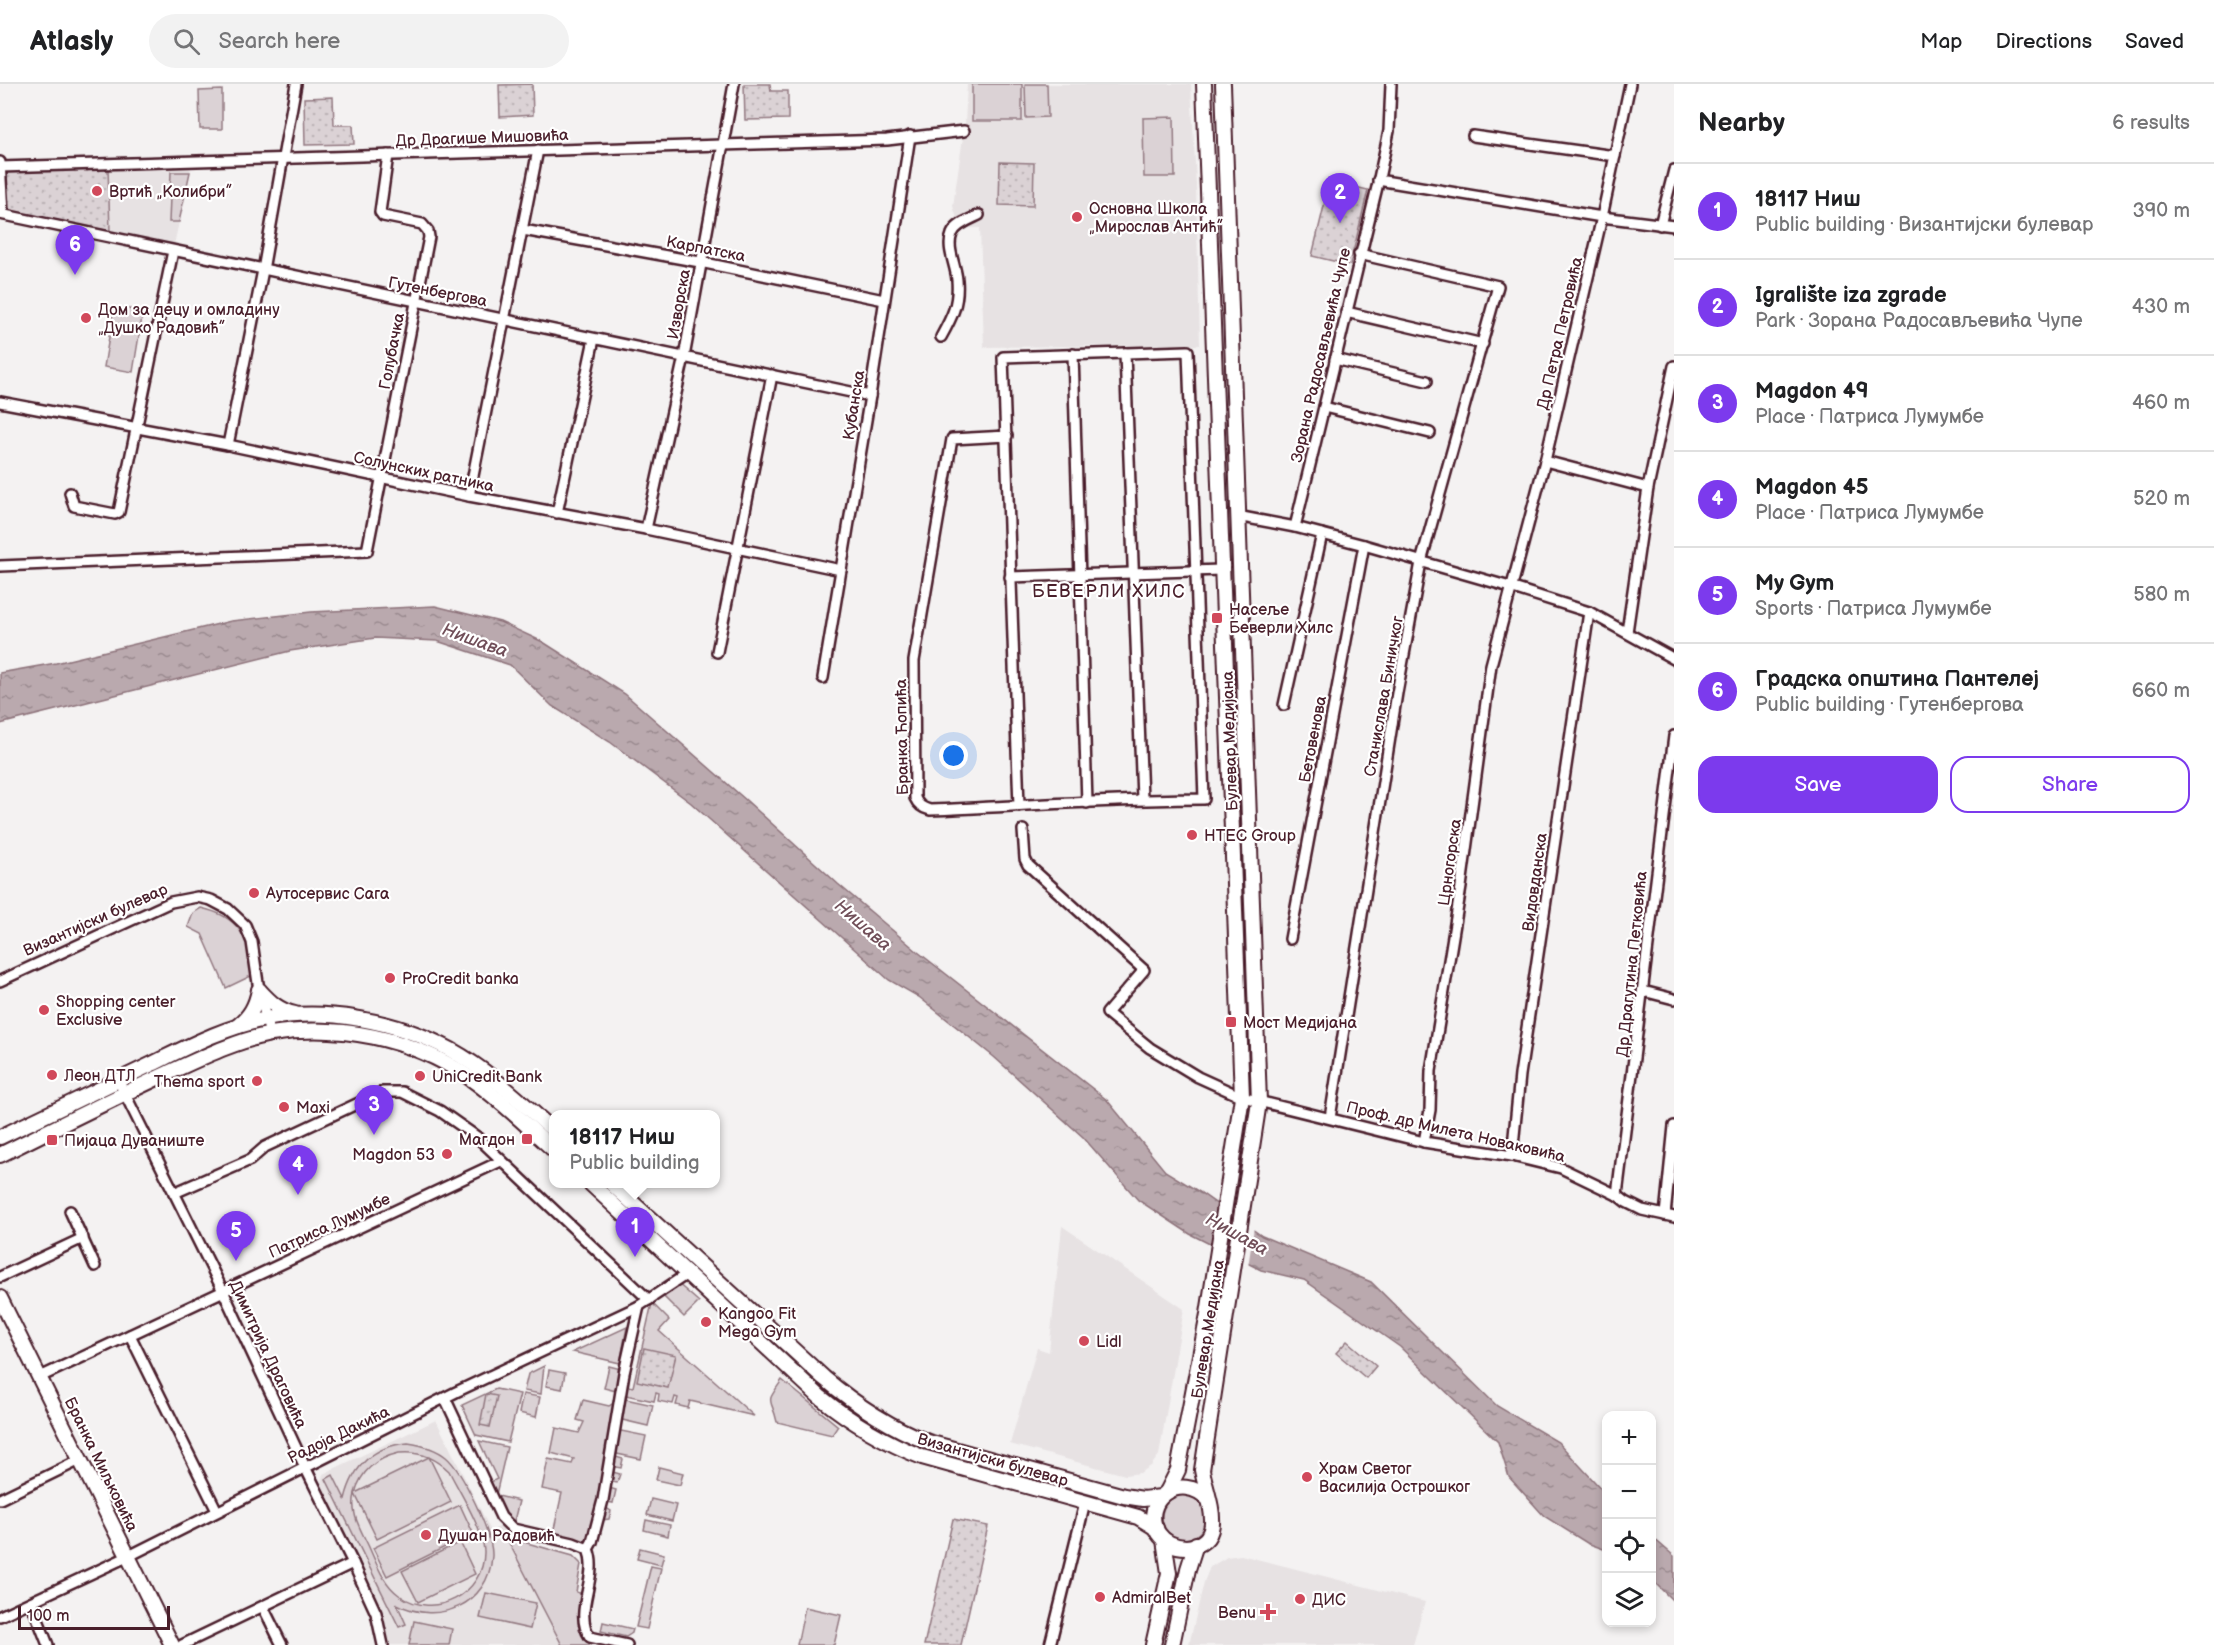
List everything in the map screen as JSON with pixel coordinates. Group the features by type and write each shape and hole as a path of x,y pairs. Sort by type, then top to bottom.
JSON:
{"main road":[{"name":"Булевар Медијана","path":"1156,1528 1154,1512 1178,1470 1208,1314 1242,1097 1204,84"},
{"name":"Булевар Медијана","path":"1172,1645 1188,1569 1196,1544 1205,1538 1212,1526 1214,1513 1202,1470 1259,1102 1223,84"},
{"path":"259,990 274,1006 285,1012 385,1023 451,1050 501,1084 549,1127"},
{"path":"237,1027 247,1018 256,1004 259,990"},
{"path":"0,1137 212,1036 266,1019 303,1015"},
{"path":"0,1155 218,1050 270,1035 298,1032 342,1032 381,1038 418,1050 467,1076 549,1146"},
{"name":"Византијски булевар","path":"595,1188 820,1397 878,1438 922,1458 1138,1517 1156,1528"},
{"name":"Византијски булевар","path":"616,1188 848,1399 899,1431 928,1442 1124,1496 1143,1499 1164,1494"},
{"name":"Бранка Миљковића","path":"0,1298 172,1645"},
{"path":"1164,1494 1185,1487 1194,1489 1209,1500"},
{"path":"1153,1645 1169,1574 1164,1540 1156,1528"},
{"path":"1164,1540 1180,1547 1196,1544"}],"street":[{"path":"228,445 263,270 296,84"},
{"name":"Изворска","path":"646,529 684,357 734,84"},
{"name":"Зорана Радосављевића Чупе","path":"1295,527 1389,131 1390,84"},
{"name":"Др Петра Петровића","path":"1510,587 1545,461 1602,217 1630,84"},
{"name":"Др Драгише Мишовића","path":"0,167 887,140 964,131"},
{"name":"Кубанска","path":"823,678 910,136"},
{"path":"1473,136 1615,156"},
{"path":"469,496 538,150"},
{"name":"Голубачка","path":"0,566 367,551 429,237 428,231 422,224 383,216 381,212 388,155"},
{"path":"0,161 2,214"},
{"path":"1660,225 1674,170"},
{"path":"1378,180 1602,217 1674,226"},
{"name":"Гутенбергова","path":"2,214 870,396"},
{"path":"941,338 956,310 957,279 951,255 951,234 957,227 979,215"},
{"name":"Карпатска","path":"522,230 700,262 884,300"},
{"path":"70,493 74,506 115,514 119,512 173,251"},
{"name":"Станислава Биничког","path":"1330,1118 1395,704 1421,562 1498,286 1359,254"},
{"path":"1346,312 1482,344"},
{"path":"557,513 594,339"},
{"name":"Булевар Медијана","path":"1125,353 1188,351 1204,799"},
{"path":"1019,806 1003,357 1125,353 1142,799"},
{"path":"1073,354 1088,802"},
{"path":"1335,358 1428,381"},
{"path":"1627,632 1648,489 1674,366"},
{"path":"717,652 772,375"},
{"name":"Солунских ратника","path":"0,402 228,445 469,496 646,529 841,570"},
{"path":"1324,407 1430,433"},
{"name":"Бранка Ћопића","path":"1007,436 952,439 914,661 915,798 919,805 930,810 1142,799 1204,799"},
{"path":"1545,461 1648,489"},
{"path":"1238,516 1295,527 1364,545 1589,612 1674,659"},
{"path":"1284,705 1322,534"},
{"name":"Бетовенова","path":"1290,939 1364,545"},
{"path":"1010,577 1221,570"},
{"name":"Црногорска","path":"1424,1142 1430,1110 1431,1071 1461,886 1491,665 1510,587"},
{"name":"Видовданска","path":"1512,1156 1520,1075 1589,612"},
{"name":"Др Драгутина Петковића","path":"1617,1195 1674,736"},
{"path":"1023,830 1025,859 1028,865 1144,970 1107,1013 1150,1048 1198,1077 1242,1097"},
{"name":"Византијски булевар","path":"0,981 171,902 197,897 220,904 245,925 254,951 259,990 270,1035"},
{"path":"1643,991 1674,999"},
{"name":"Димитрија Драговића","path":"118,1080 223,1291 305,1467 353,1563 376,1613 383,1645"},
{"path":"174,1193 250,1160 265,1148 382,1092 402,1092 440,1111 477,1137 649,1300"},
{"name":"Проф. др Милета Новаковића","path":"1242,1097 1424,1142 1512,1156 1561,1168 1617,1195 1642,1210 1669,1216"},
{"path":"1669,1216 1674,1126"},
{"name":"Патриса Лумумбе","path":"40,1377 501,1161"},
{"path":"70,1211 95,1266"},
{"path":"0,1277 83,1238"},
{"name":"Радоја Дакића","path":"0,1616 129,1556 445,1398 639,1306 687,1274"},
{"path":"588,1549 592,1542 604,1494 624,1373 639,1306"},
{"path":"130,1335 217,1511"},
{"path":"445,1398 501,1517 510,1528 573,1543 588,1549 592,1569 584,1613 587,1633 590,1637 627,1645"},
{"path":"0,1499 80,1460"},
{"path":"1050,1645 1085,1503"},
{"path":"182,1645 353,1563"},
{"path":"31,1602 48,1645"},
{"path":"263,1607 282,1645"}],"shaded area":[{"path":"532,84 533,115 500,117 499,85"},
{"path":"744,84 770,84 771,91 788,91 788,119 745,120"},
{"name":"Основна Школа „Мирослав Антић”","path":"967,84 1191,84 1200,345 984,347 980,228 960,228 953,206 965,124"},
{"path":"972,84 1022,84 1022,121 972,121"},
{"path":"1025,84 1047,84 1048,117 1026,118"},
{"path":"222,90 222,129 200,129 199,91"},
{"path":"333,97 334,125 353,125 354,144 305,145 304,98"},
{"path":"1174,117 1175,177 1144,177 1143,118"},
{"path":"1000,162 1034,163 1033,206 999,205"},
{"name":"Вртић „Колибри”","path":"192,163 174,245 7,210 108,168"},
{"path":"108,168 110,231 7,210 7,171"},
{"path":"171,172 190,172 179,222 169,222"},
{"path":"1330,181 1368,190 1350,265 1312,256"},
{"path":"114,307 143,311 133,372 104,367"},
{"path":"201,908 215,912 234,923 245,940 255,974 226,988 202,934 188,927 193,913"},
{"path":"1062,1226 1184,1309 1159,1455 1151,1466 1140,1473 1125,1475 1010,1444 1037,1348 1049,1352"},
{"path":"676,1282 699,1302 684,1317 660,1293"},
{"path":"652,1303 669,1320 659,1331 754,1416 690,1401 688,1408 676,1405 678,1398 675,1397 673,1404 658,1401 659,1394 656,1393 654,1401 621,1394 622,1385 633,1387"},
{"path":"627,1327 620,1363 573,1352"},
{"path":"1347,1341 1376,1366 1366,1378 1336,1353"},
{"path":"644,1348 676,1355 668,1388 637,1381"},
{"path":"544,1366 541,1394 524,1391 528,1374"},
{"path":"609,1366 621,1369 616,1391 604,1388"},
{"path":"549,1370 565,1373 562,1389 546,1386"},
{"path":"782,1380 838,1426 832,1435 777,1422 770,1401"},
{"path":"496,1389 520,1394 508,1442 476,1435 462,1405"},
{"path":"486,1394 497,1396 490,1427 480,1425"},
{"path":"523,1394 540,1397 536,1417 519,1413"},
{"path":"621,1398 653,1405 648,1426 618,1419 616,1430 646,1436 641,1459 612,1453 612,1456 623,1459 621,1468 610,1466 609,1471 620,1474 617,1483 607,1481 606,1487 616,1490 613,1503 603,1501 605,1507 611,1511 609,1519 602,1520 588,1549 552,1538 562,1493 542,1489 548,1459 572,1464 574,1459 551,1453 556,1428 579,1433 584,1422 577,1420 583,1400 609,1406"},
{"name":"Душан Радовић","path":"436,1420 491,1531 501,1526 562,1645 390,1645 382,1610 321,1482 323,1474"},
{"path":"479,1441 507,1447 494,1503 485,1485 497,1479"},
{"path":"408,1443 428,1447 442,1454 453,1464 468,1488 482,1519 492,1556 489,1573 482,1587 471,1599 459,1607 429,1613 397,1604 406,1624 399,1627 326,1479 333,1475 345,1499 359,1468 375,1453","holes":["399,1453 429,1457 355,1493 361,1478 384,1458","429,1457 449,1471 480,1532 484,1551 482,1566 476,1580 467,1591 442,1604 427,1605 413,1602 399,1595 389,1585 380,1572 359,1526 354,1501 355,1494 377,1539 451,1502"]},
{"path":"659,1467 683,1473 680,1485 656,1480"},
{"path":"1184,1495 1199,1502 1206,1517 1199,1532 1184,1539 1169,1532 1162,1517 1169,1502"},
{"path":"498,1496 519,1501 512,1529 496,1506"},
{"path":"651,1499 676,1505 672,1521 647,1515"},
{"path":"460,1505 473,1533 387,1576 373,1548"},
{"path":"953,1519 988,1526 961,1645 924,1645"},
{"path":"646,1520 670,1525 668,1536 644,1530"},
{"path":"506,1537 573,1556 581,1564 576,1592 587,1595 585,1610 590,1637 589,1645 562,1645"},
{"path":"460,1542 475,1574 418,1602 402,1571"},
{"path":"640,1548 664,1554 661,1565 637,1559"},
{"path":"1241,1555 1425,1602 1413,1645 1189,1645 1204,1582 1210,1567 1227,1557"},
{"path":"651,1566 661,1568 647,1629 636,1627"},
{"path":"486,1593 536,1603 530,1629 480,1618"},
{"path":"805,1607 841,1615 834,1645 797,1645"},
{"path":"414,1621 452,1629 449,1645 409,1645"},
{"path":"603,1622 633,1629 632,1633 626,1637 601,1631"}],"water":[{"name":"Нишава","path":"435,606 500,622 543,642 625,694 838,884 918,952 1107,1100 1165,1171 1262,1236 1371,1282 1497,1406 1558,1442 1602,1490 1602,1549 1587,1543 1544,1516 1509,1477 1498,1442 1400,1347 1304,1280 1261,1270 1190,1234 1138,1200 1083,1137 994,1057 919,997 889,980 691,803 610,742 552,706 510,665 437,641 375,638 290,651 0,724 0,673 56,663 231,621 311,612"},
{"path":"1656,1540 1674,1556 1674,1602 1656,1584"}],"pier":[{"path":"1218,1202 1254,1227 1248,1267 1211,1248"}],"place":[{"name":"Вртић „Колибри”","path":"97,191"},
{"name":"Основна Школа „Мирослав Антић”","path":"1077,217"},
{"name":"Igralište iza zgrade","path":"1340,223"},
{"name":"Градска општина Пантелеј","path":"75,275"},
{"name":"Дом за децу и омладину „Душко Радовић”","path":"86,318"},
{"name":"Насеље Беверли Хилс","path":"1217,618"},
{"name":"HTEC Group","path":"1192,835"},
{"name":"Аутосервис Сага","path":"254,893"},
{"name":"ProCredit banka","path":"390,978"},
{"name":"Shopping center Exclusive","path":"44,1010"},
{"name":"Мост Медијана","path":"1231,1022"},
{"name":"Леон ДТЛ","path":"52,1075"},
{"name":"UniCredit Bank","path":"420,1076"},
{"name":"Thema sport","path":"257,1081"},
{"name":"Maxi","path":"284,1107"},
{"name":"Magdon 49","path":"374,1135"},
{"name":"Магдон","path":"527,1139"},
{"name":"Пијаца Дуваниште","path":"52,1140"},
{"name":"Magdon 53","path":"447,1154"},
{"name":"Magdon 45","path":"298,1195"},
{"name":"18117 Ниш","path":"635,1257"},
{"name":"My Gym","path":"236,1261"},
{"name":"Kangoo Fit Mega Gym","path":"706,1322"},
{"name":"Lidl","path":"1084,1341"},
{"name":"Храм Светог Василија Острошког","path":"1307,1477"},
{"name":"Душан Радовић","path":"426,1535"},
{"name":"AdmiralBet","path":"1100,1597"},
{"name":"ДИС","path":"1300,1599"},
{"name":"Benu","path":"1268,1612"}],"district":[{"name":"БЕВЕРЛИ ХИЛС","path":"1109,591"}]}
